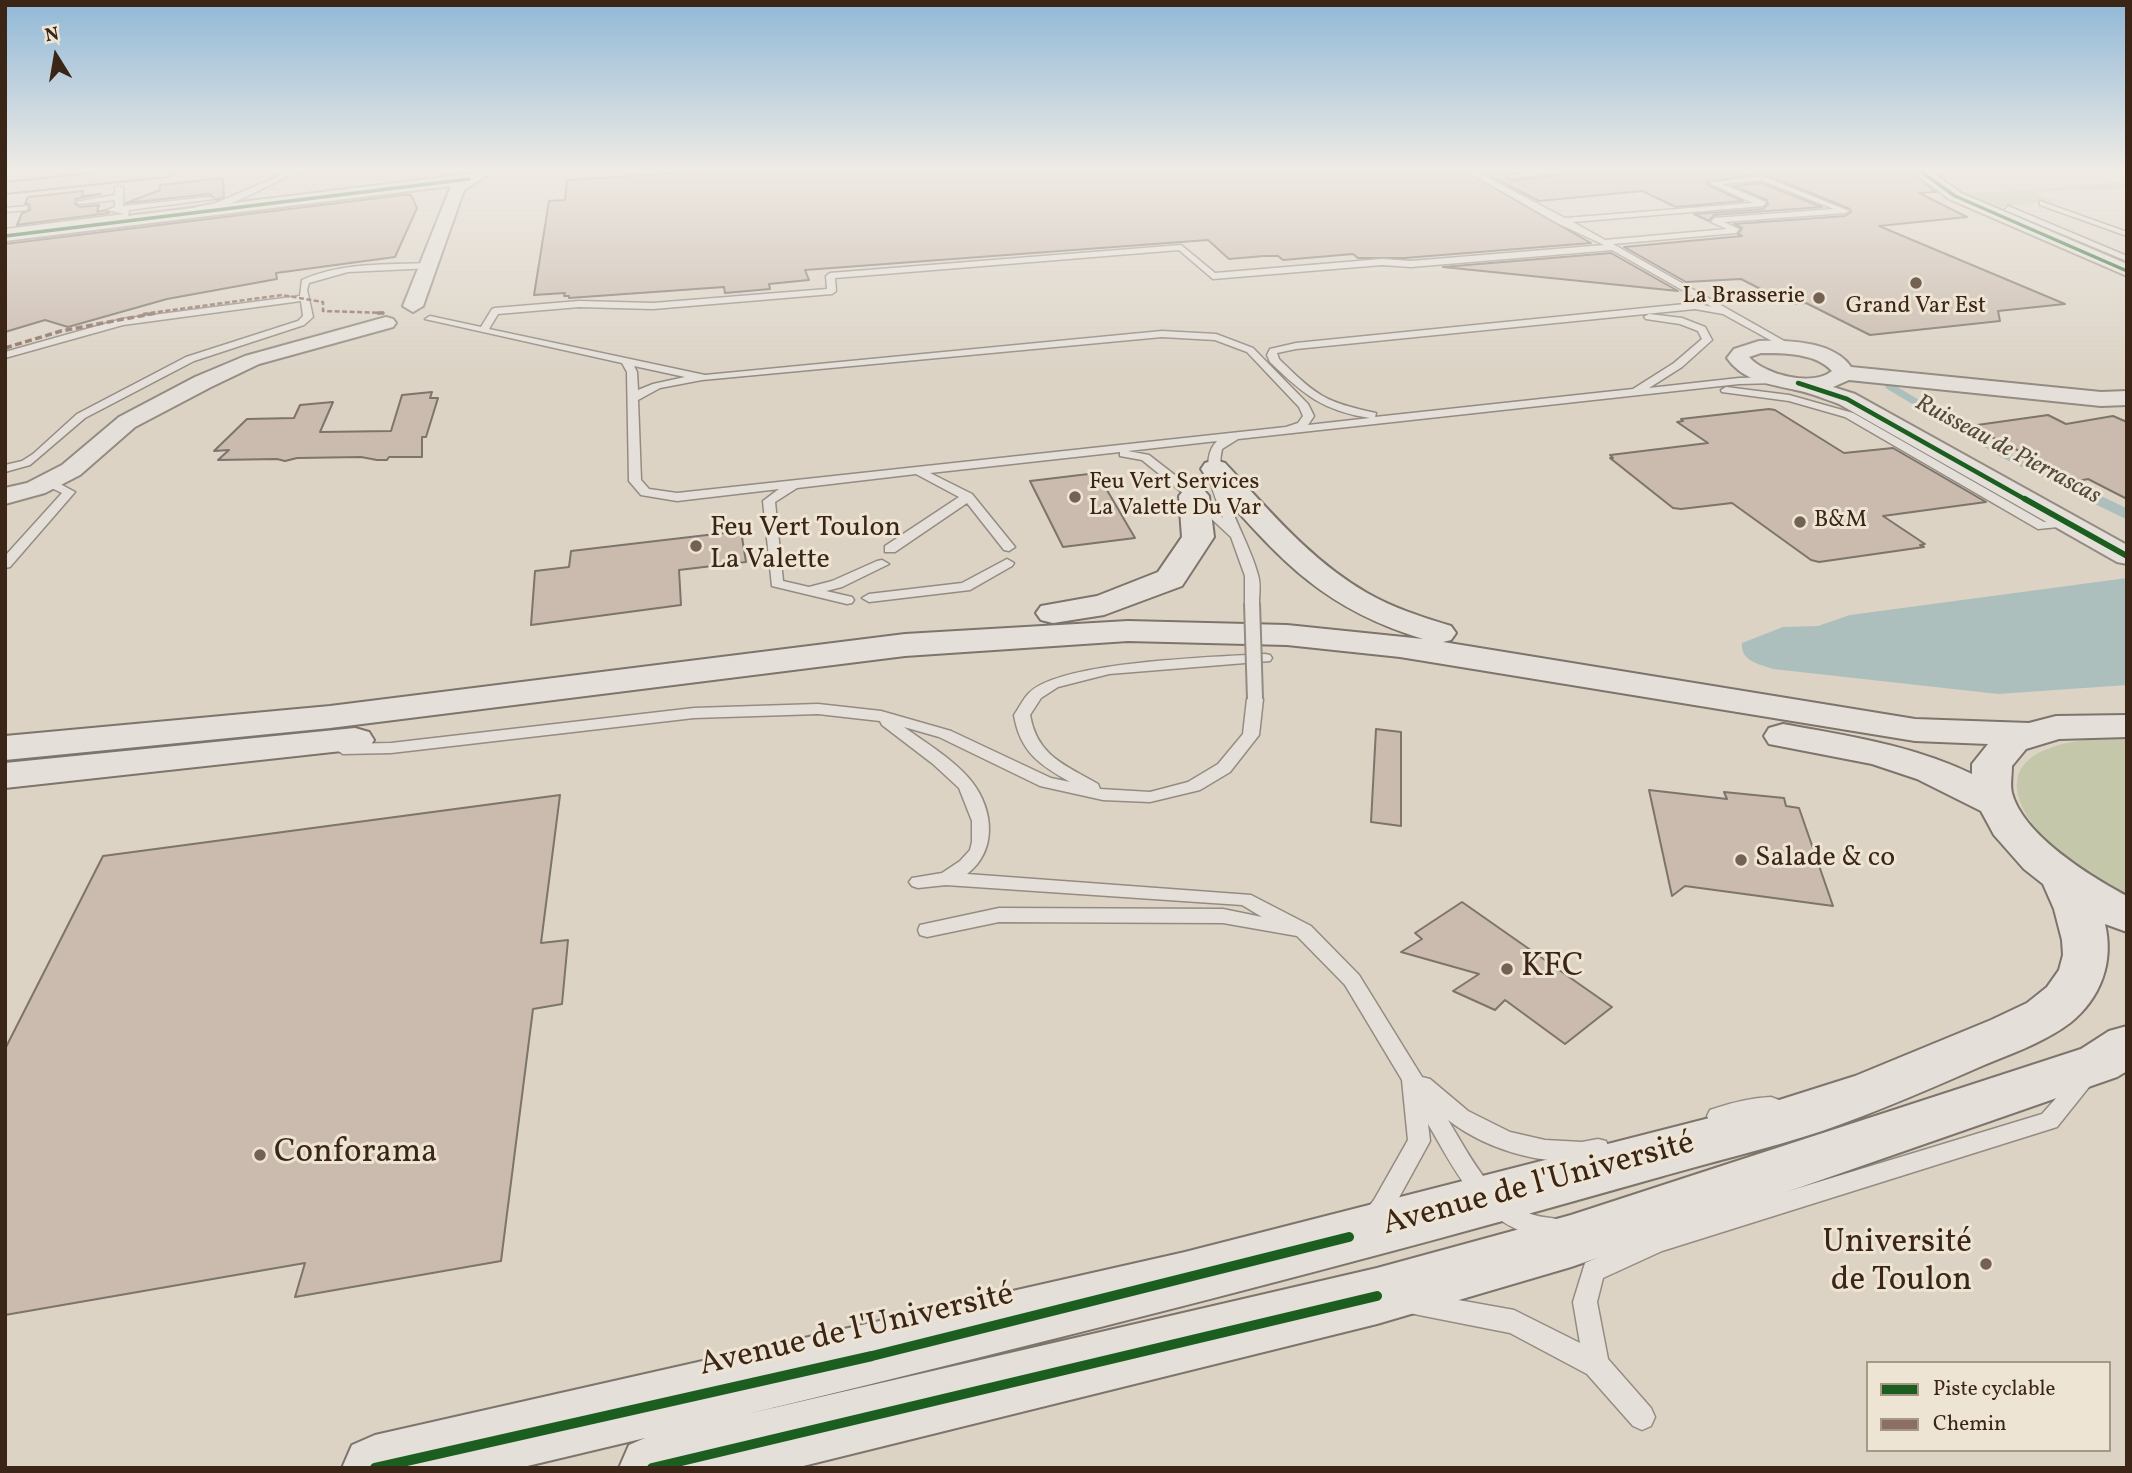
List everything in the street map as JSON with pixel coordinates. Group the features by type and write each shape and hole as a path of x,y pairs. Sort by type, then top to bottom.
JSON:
{"main road":[{"path":"1215,469 1312,570 1351,598 1391,619 1455,638 1520,664"},
{"path":"905,645 963,628 1104,605 1170,579 1198,537 1194,496"},
{"path":"5,747 330,717 905,645 1023,635 1128,631 1287,635 1400,646 1915,730 2025,734"},
{"path":"5,776 267,751 971,663 1150,654 1265,658 1434,674 1879,753 1931,770 1993,802"},
{"path":"2127,726 2089,723 2054,726 2025,734 2005,745 1993,760 1989,779 1993,802 2007,826 2030,852 2062,878 2127,916"},
{"name":"Avenue de l'Université","path":"375,1468 872,1356 1491,1202 1840,1103 2031,1023 2064,1000 2082,973 2088,943 2080,915 2062,878"},
{"name":"Avenue de l'Université","path":"652,1468 1377,1296 1571,1241 2113,1054"}],"street":[{"path":"413,306 438,240"},
{"path":"2056,240 2127,271"},
{"path":"5,496 36,488 71,470 127,422 252,360 386,323 408,325 430,319 435,316 436,310 413,306 387,313 381,321 386,323"},
{"path":"1841,376 1843,368 1829,358 1790,348 1759,347 1741,353 1738,358 1749,370 1847,399 2127,556"},
{"path":"1841,376 1876,408 2127,544"},
{"path":"1787,382 1821,383 1841,376 2101,399 2127,398"}],"lane":[{"path":"1600,240 1790,348"},
{"path":"483,331 495,311 579,304 653,306 832,291 830,276 1181,247 1213,276 1382,262 1411,264 1651,240"},
{"path":"2082,240 2127,259"},
{"path":"5,470 37,456 81,416 190,359 301,323 308,317 304,298 305,282 324,274 429,267"},
{"path":"5,355 122,322 304,298"},
{"path":"1400,418 1355,414 1331,408 1315,399 1282,368 1272,355 1273,351 1296,346 1695,306 1732,316"},
{"path":"1601,315 1682,321 1702,329 1707,340 1678,365 1632,393"},
{"path":"430,319 705,378"},
{"path":"634,398 642,391 656,386 705,378 1182,334 1216,337 1250,350 1304,406 1309,416 1302,425 1272,432"},
{"path":"626,361 632,372 634,398 635,481 645,492 677,497 1739,381 1787,382 1795,394 1849,415 2042,526 2068,522"},
{"path":"1671,388 1739,391 1817,404"},
{"path":"267,751 391,748 694,713 818,709 881,716 945,734 1046,782 1103,795 1150,797 1194,786 1224,768 1251,735 1255,699 1253,578 1235,536 1215,469 1215,452 1222,442 1245,435"},
{"path":"1108,451 1145,457 1194,496 1235,536"},
{"path":"918,471 968,497 1009,547"},
{"path":"5,564 69,492 49,482"},
{"path":"796,484 769,501 777,583 847,600"},
{"path":"890,549 968,497"},
{"path":"869,598 965,587 1007,563"},
{"path":"809,590 837,584 882,564"},
{"path":"1103,795 1044,760 1025,734 1023,715 1035,695 1053,684 1109,670 1265,658"},
{"path":"881,716 966,785 984,836 978,853 963,870 946,879"},
{"path":"918,882 946,879 1245,900 1304,931 1352,980 1476,1185 1491,1202 1513,1218 1551,1228 1631,1221"},
{"path":"927,930 999,915 1013,915 1223,916 1304,931"},
{"path":"1596,1365 1586,1302 1593,1270 1657,1242 2049,1121 2113,1054"},
{"path":"1411,1075 1461,1118 1521,1145 1583,1152 1621,1142"},
{"path":"1349,1237 1382,1207 1419,1141 1411,1075"},
{"path":"1699,1121 1751,1107 1840,1103"},
{"path":"1377,1296 1514,1322 1596,1365 1643,1417"}],"green space":[{"path":"2111,738 2127,739 2127,899 2094,880 2063,856 2038,831 2022,805 2017,780 2029,760 2059,745"}],"shaded area":[{"path":"2127,578 2127,685 1998,694 1773,669 1747,658 1742,649 1742,643 1783,627 1818,626 1850,615"}],"building":[{"path":"40,240 403,240 395,257 276,273 277,279 167,299 68,327 45,320 5,332 5,244"},
{"path":"543,240 1585,240 1591,243 1405,258 1358,258 1353,254 1283,260 1278,256 1229,259 1208,240 805,270 809,280 769,284 770,289 725,293 724,287 569,298 564,296 565,293 534,295"},
{"path":"1702,240 1912,240 2065,304 1998,311 2000,321 1870,335 1806,303 1790,304 1741,279 1686,282 1624,247"},
{"path":"1611,253 1678,291 1443,267"},
{"path":"432,392 430,398 438,398 426,437 422,437 422,457 389,457 387,460 361,457 297,458 285,461 218,460 229,450 214,451 247,419 294,418 300,405 333,402 320,432 391,431 402,395"},
{"path":"1775,410 1844,453 1893,448 1986,502 1883,516 1925,544 1920,545 1924,547 1819,562 1811,560 1732,503 1673,508 1610,458 1613,458 1610,455 1708,443 1677,422 1683,421 1681,419"},
{"path":"2048,415 2066,424 2113,416 2127,422 2127,499 2088,479 2078,481 1970,426"},
{"path":"1097,473 1135,538 1063,547 1030,481"},
{"path":"741,531 746,562 679,570 681,605 531,625 535,571 569,567 571,551"},
{"path":"1376,729 1401,732 1401,826 1371,822"},
{"name":"Salade & co","path":"1649,790 1727,799 1724,792 1784,798 1786,806 1799,808 1833,906 1685,886 1672,896"},
{"name":"Conforama","path":"560,795 541,943 568,940 562,1004 533,1009 501,1261 295,1297 305,1263 5,1315 5,1049 103,856"},
{"name":"KFC","path":"1462,902 1612,1007 1565,1044 1505,1000 1495,1010 1453,991 1479,974 1401,952 1422,939 1415,933"}],"waterway":[{"name":"Ruisseau de Pierrascas","path":"1889,386 2003,454 2099,501"},
{"name":"Ruisseau de Pierrascas","path":"2096,499 2127,514"}],"marked path":[{"path":"5,348 118,318 282,295 323,302 323,311 387,313"}],"cycle path":[{"path":"2055,240 2127,271"},
{"path":"1798,383 1847,399 2127,556"},
{"path":"375,1468 872,1356 1349,1237"},
{"path":"652,1468 1377,1296"}],"place":[{"name":"Grand Var Est","path":"1916,283"},
{"name":"La Brasserie","path":"1819,298"},
{"name":"Feu Vert Services La Valette Du Var","path":"1075,497"},
{"name":"B&M","path":"1800,522"},
{"name":"Feu Vert Toulon La Valette","path":"696,546"},
{"name":"Salade & co","path":"1741,860"},
{"name":"KFC","path":"1507,969"},
{"name":"Conforama","path":"260,1155"},
{"name":"Université de Toulon","path":"1986,1264"}]}
